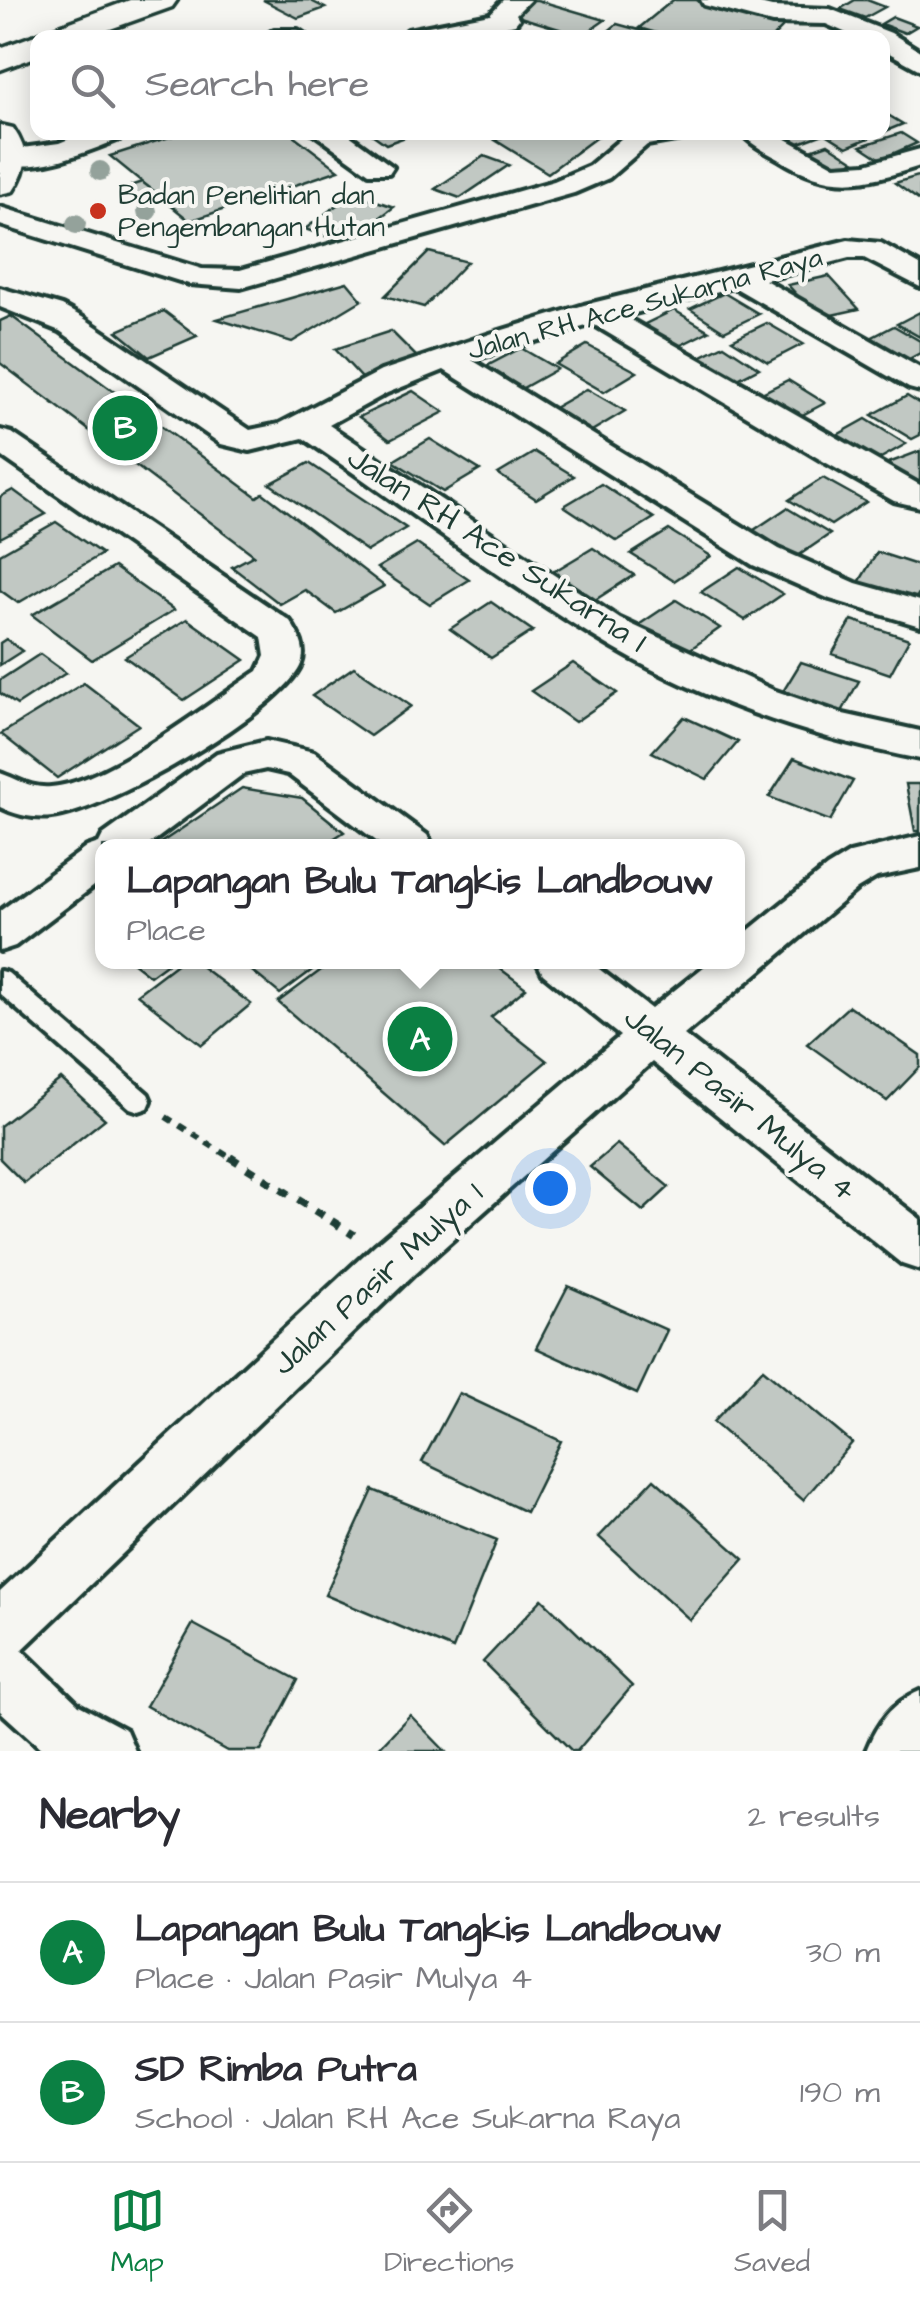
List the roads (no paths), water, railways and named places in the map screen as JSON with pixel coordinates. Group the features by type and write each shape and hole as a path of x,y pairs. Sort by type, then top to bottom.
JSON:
{"main road":[{"path":"81,30 162,0"}],"street":[{"path":"449,30 506,19 502,12 518,0"},
{"path":"713,0 772,15 830,18 861,30"},
{"path":"890,43 920,62"},
{"path":"3,159 64,150 91,140"},
{"path":"337,140 379,167"},
{"path":"0,216 200,278 241,279 564,187 598,172 637,140"},
{"path":"766,140 799,162 829,174 853,177 920,156"},
{"path":"0,237 49,230"},
{"name":"Jalan RH Ace Sukarna Raya","path":"0,297 51,313 71,324 242,441 267,441 305,424 354,394 448,358 595,312 848,249 870,249 920,278"},
{"path":"740,278 920,382"},
{"path":"595,312 835,454 906,493 920,496"},
{"path":"448,358 766,558 843,591 920,614"},
{"name":"Jalan RH Ace Sukarna I","path":"305,424 607,628 660,656 786,710 920,745"},
{"path":"0,440 277,630 287,648 284,664 272,680 115,782 51,802 28,802 0,788"},
{"path":"128,839 231,763 266,755 300,762 403,839"},
{"name":"Jalan Pasir Mulya 1","path":"745,958 842,878 865,864 920,852"},
{"path":"0,934 95,863"},
{"name":"Jalan Pasir Mulya 4","path":"568,969 920,1248"},
{"name":"Jalan Pasir Mulya 1","path":"0,1631 394,1260 732,969"},
{"path":"0,1670 58,1726 105,1751"},
{"path":"896,1751 920,1721"}],"lane":[{"path":"0,980 139,1101"}],"place":[{"name":"Badan Penelitian dan Pengembangan Hutan","path":"98,211"},
{"name":"SD Rimba Putra","path":"125,428"},
{"name":"Lapangan Bulu Tangkis Landbouw","path":"420,1039"}]}
